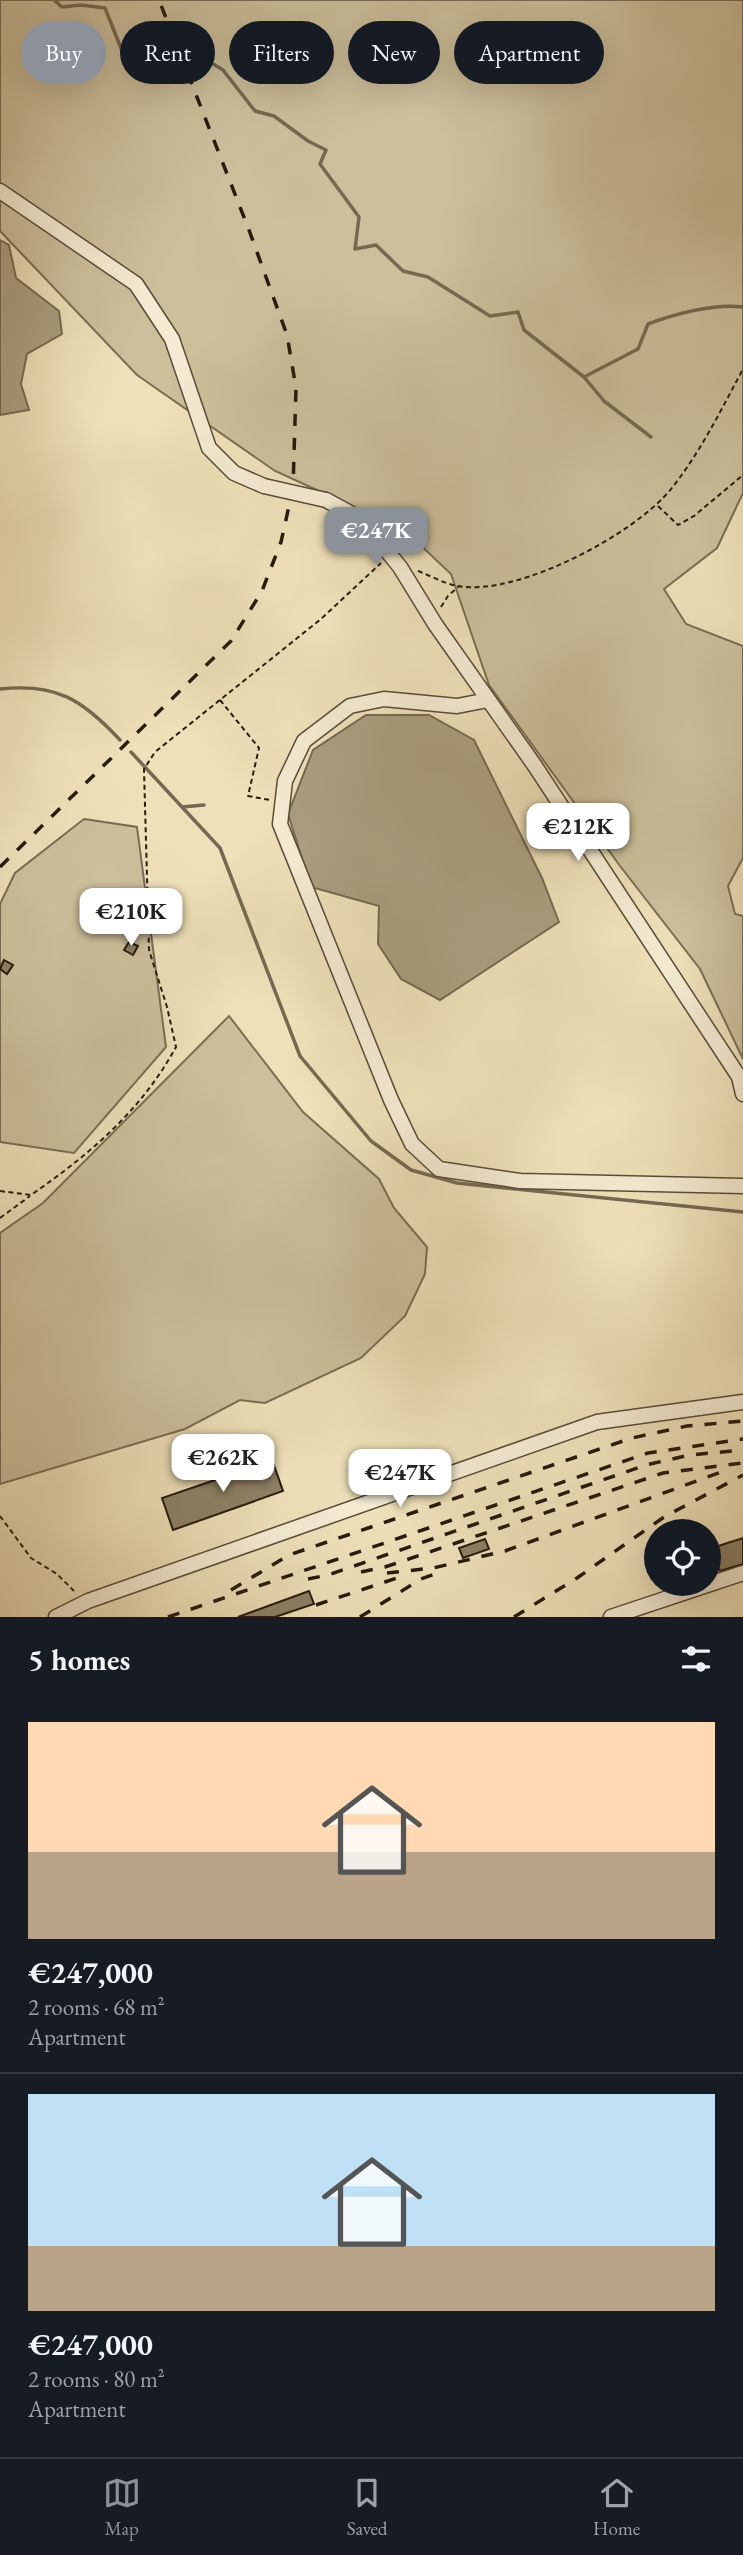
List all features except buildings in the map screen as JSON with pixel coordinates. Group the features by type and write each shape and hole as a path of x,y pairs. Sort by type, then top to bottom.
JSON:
{"street":[{"path":"0,191 136,284 172,339 209,448 234,473 264,486 326,500 361,519 400,567 435,624 535,766 740,1077 743,1094"},
{"path":"488,700 457,706 384,699 350,706 304,741 285,781 281,802 280,824 391,1100 412,1144 439,1169 520,1181 743,1186"},
{"path":"56,1617 81,1604 597,1422 743,1402"},
{"path":"611,1617 743,1573"}],"path":[{"path":"400,567 459,586 486,586 520,581 568,562 639,520 657,505 698,450 743,369"},
{"path":"657,505 678,525 694,516 743,475"},
{"path":"0,1218 83,1158 142,1100 176,1047 149,950 144,769 155,752 321,619 388,554"},
{"path":"435,624 439,609 447,596 459,586"},
{"path":"219,700 260,748 248,796 281,802"},
{"path":"0,1191 31,1195"},
{"path":"0,1516 31,1558 57,1574 73,1589 81,1604"}],"shaded area":[{"path":"0,0 743,0 743,493 717,548 664,589 686,624 743,646 743,858 728,886 735,914 743,916 743,1059 700,969 620,866 489,685 451,574 413,538 275,471 137,375 0,231"},
{"path":"0,240 9,245 16,278 59,311 62,334 27,354 21,384 29,410 0,415"},
{"path":"366,715 429,715 474,740 542,878 559,922 440,1000 401,979 378,944 379,906 311,887 288,814 313,750"},
{"path":"84,819 137,827 166,1047 74,1153 0,1142 0,904 15,873"},
{"path":"229,1016 303,1112 379,1179 394,1208 427,1247 425,1274 405,1316 361,1358 265,1403 240,1400 185,1429 0,1484 0,1233 43,1203"}],"waterway":[{"path":"54,0 62,7 81,5 105,8 120,46"},
{"path":"215,65 223,70 255,111 274,116 308,141 326,150 320,164 359,217 355,249 376,245 403,271 428,277 490,316 518,312 524,330 584,377 638,349 648,324 695,310 743,307"},
{"path":"584,377 604,401 651,437"},
{"path":"0,689 37,689 67,697 93,714 120,740"},
{"path":"131,752 220,848 300,1056 371,1141 411,1170 457,1183 743,1212"},
{"path":"182,807 204,805"}],"railway":[{"path":"0,867 231,641 262,591 281,542 293,488 296,388 287,335 159,0"},
{"path":"231,1590 289,1555 632,1438 687,1426 743,1421"},
{"path":"168,1617 648,1453 743,1439"},
{"path":"308,1579 328,1575 646,1465 690,1455 743,1450"},
{"path":"361,1572 385,1567 663,1473 743,1463"},
{"path":"387,1573 433,1568 505,1551 724,1471"},
{"path":"514,1617 577,1578 664,1517 743,1475"},
{"path":"360,1617 421,1579 440,1572"},
{"path":"316,1605 403,1576"}]}
